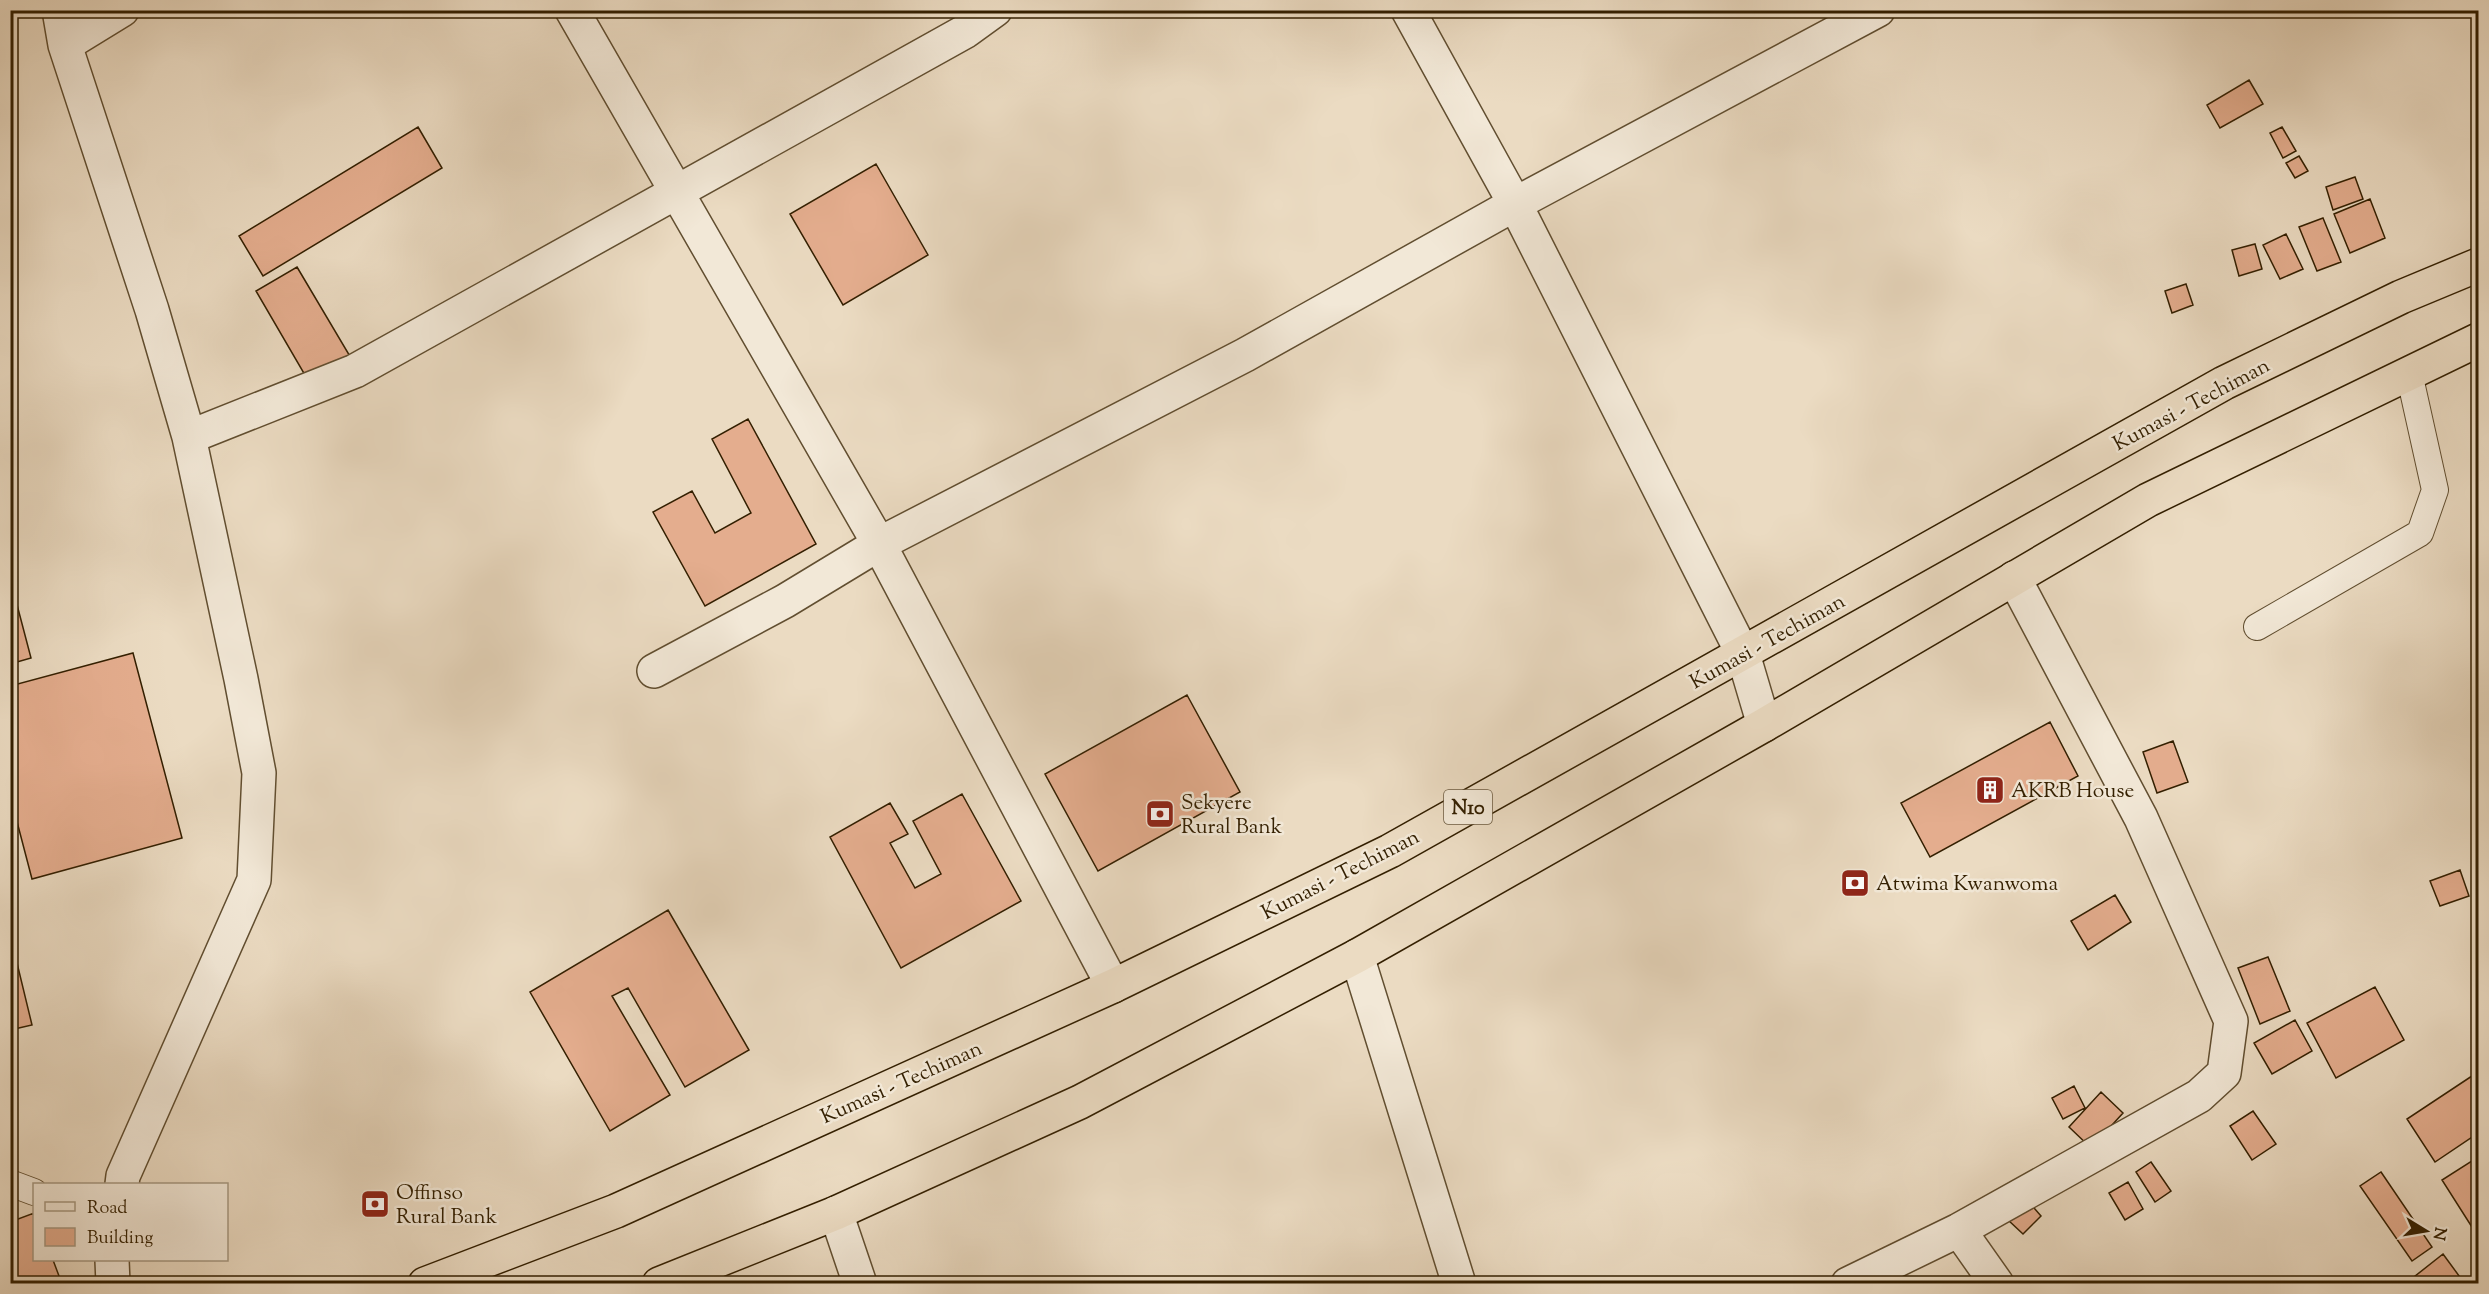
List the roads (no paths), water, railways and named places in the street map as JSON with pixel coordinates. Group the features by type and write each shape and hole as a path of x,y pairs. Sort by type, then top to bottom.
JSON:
{"highway":[{"name":"Kumasi - Techiman","path":"425,1284 616,1211 1113,986 1390,851 2224,383 2402,297 2478,265"},
{"path":"659,1284 836,1213 1080,1102 1357,956 1764,725 2148,500 2478,340"}],"street":[{"path":"59,10 64,45 152,309 189,436 242,679 259,773 254,880 166,1076 123,1176 122,1183"},
{"path":"64,45 122,10"},
{"path":"572,10 879,544 1113,986"},
{"path":"189,436 355,371 966,31 995,10"},
{"path":"1408,10 1515,204 1743,654 1764,725"},
{"path":"654,671 785,601 879,544 1245,355 1515,204 1878,10"},
{"path":"1848,1284 1959,1230 2199,1096 2224,1073 2231,1021 2141,818 2014,578"},
{"path":"1357,956 1459,1284"},
{"path":"836,1213 860,1284"},
{"path":"1959,1230 1997,1284"},
{"path":"112,1261 113,1284"}],"lane":[{"path":"2257,627 2420,533 2435,490 2409,373"},
{"path":"10,1183 33,1192"}],"place":[{"name":"AKRB House","path":"1990,790"},
{"name":"Sekyere Rural Bank","path":"1160,814"},
{"name":"Atwima Kwanwoma","path":"1855,883"},
{"name":"Offinso Rural Bank","path":"375,1204"}]}
